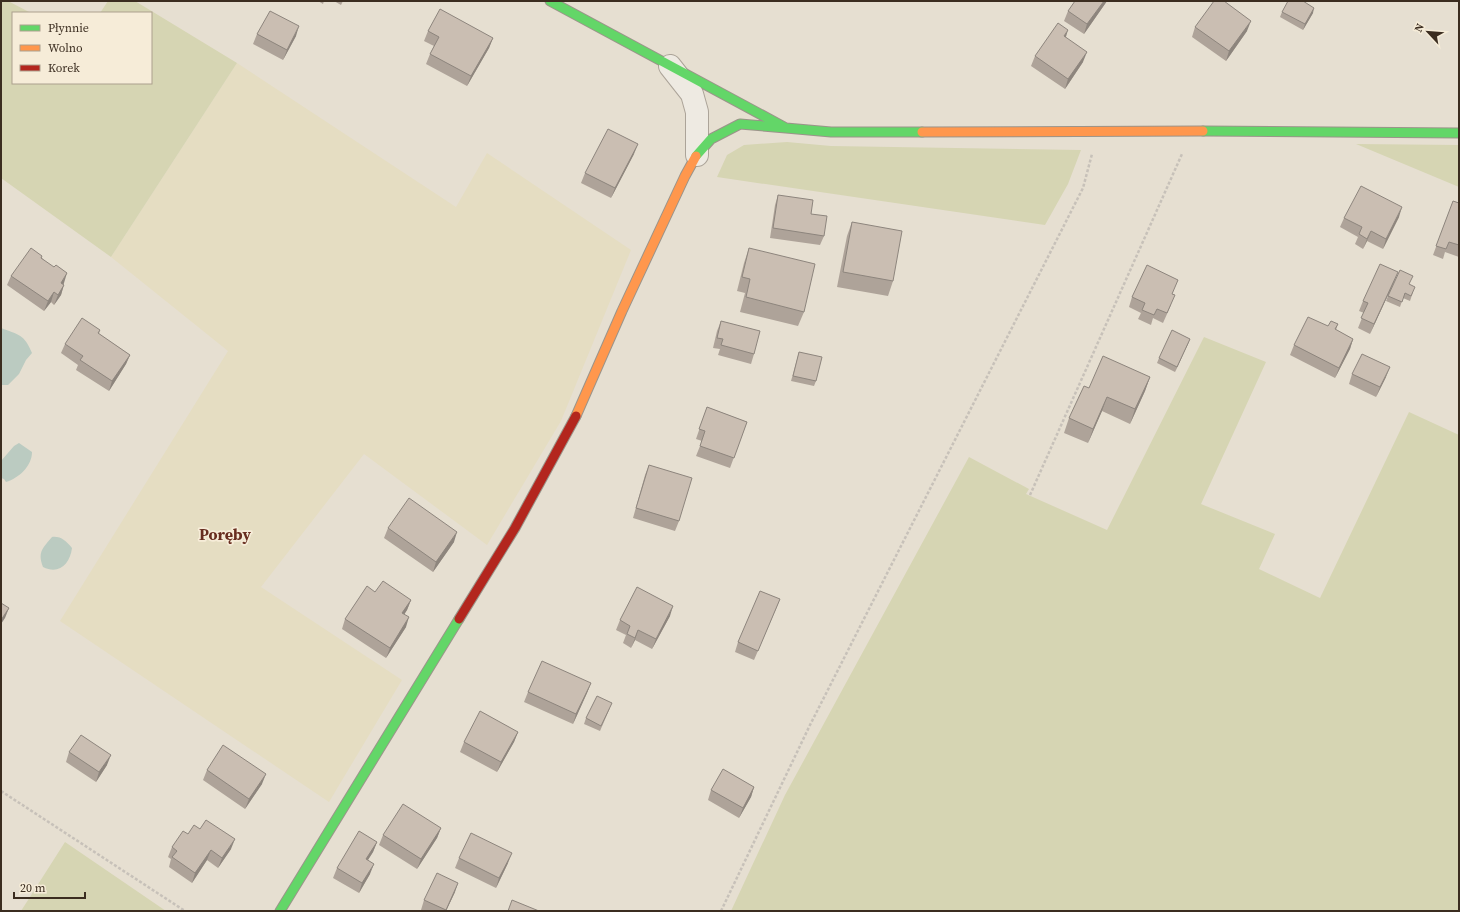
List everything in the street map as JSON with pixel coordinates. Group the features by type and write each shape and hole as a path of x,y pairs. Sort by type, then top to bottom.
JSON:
{"street":[{"path":"550,1 786,128"},
{"path":"670,66 692,94 697,112 697,155"},
{"path":"280,911 511,534 552,461 570,427 685,176 697,155 711,138 740,124 831,132 1192,130 1459,133"}],"path":[{"path":"1030,495 1192,130"},
{"path":"721,911 810,725 1083,188 1092,156 1092,131"},
{"path":"1,791 185,911"}],"shaded area":[{"path":"237,63 456,207 487,153 631,250 561,421 487,545 364,454 261,587 402,680 329,802 60,621 228,351 111,257"},
{"path":"1,328 20,336 26,342 32,353 26,360 19,374 8,385 1,385"},
{"path":"19,443 32,452 30,462 24,471 16,478 6,482 1,478 1,461 14,446"},
{"path":"52,537 58,537 68,543 72,548 69,559 66,563 59,569 54,570 43,567 41,562 42,550"}],"green space":[{"path":"1,1 8,1 29,12 12,12 12,84 152,84 152,12 101,12 108,1 135,1 237,63 111,257 1,178"},
{"path":"787,142 831,146 1081,150 1068,184 1045,225 717,177 727,155 744,145"},
{"path":"1356,144 1459,145 1459,187"},
{"path":"1204,337 1266,362 1201,504 1275,534 1259,569 1320,598 1409,412 1459,435 1459,911 731,911 785,795 969,457 1029,489 1026,494 1107,530"},
{"path":"65,842 166,911 21,911"}],"building":[{"path":"1075,1 1104,1 1087,24 1068,11"},
{"path":"1214,1 1224,1 1251,21 1229,51 1195,27"},
{"path":"1288,1 1303,1 1314,8 1305,24 1282,12"},
{"path":"440,9 493,38 471,76 430,54 439,37 428,31"},
{"path":"270,11 299,26 287,50 257,34"},
{"path":"1058,23 1068,30 1064,36 1087,52 1068,79 1035,56"},
{"path":"608,129 638,144 615,188 585,173"},
{"path":"1361,186 1402,207 1386,239 1371,231 1367,239 1359,234 1362,227 1344,218"},
{"path":"778,195 813,200 811,214 827,216 824,236 773,228"},
{"path":"1453,201 1459,203 1459,245 1449,242 1446,249 1436,246"},
{"path":"852,222 902,231 893,281 843,272"},
{"path":"31,248 42,256 41,258 54,267 56,265 67,273 61,283 64,285 58,295 54,292 48,301 11,276"},
{"path":"749,248 815,264 804,312 746,297 750,279 742,277"},
{"path":"1380,264 1398,272 1374,324 1361,318 1368,303 1363,301"},
{"path":"1147,265 1178,280 1172,294 1175,295 1167,313 1157,309 1154,315 1142,310 1145,303 1132,297"},
{"path":"1400,270 1413,276 1409,284 1415,287 1411,296 1405,293 1402,302 1388,296"},
{"path":"1308,317 1328,326 1331,321 1338,324 1335,329 1353,339 1339,368 1294,345"},
{"path":"82,318 100,330 98,333 130,355 112,381 80,360 83,356 65,344"},
{"path":"721,321 760,331 754,354 721,345 723,339 717,338"},
{"path":"1172,330 1190,339 1177,367 1159,358"},
{"path":"799,352 822,357 816,381 793,376"},
{"path":"1362,354 1390,367 1380,387 1352,374"},
{"path":"1103,356 1150,377 1135,409 1107,397 1093,429 1069,418 1084,386 1089,388"},
{"path":"707,407 747,422 734,458 700,446 705,431 699,429"},
{"path":"649,465 692,478 679,521 636,508"},
{"path":"409,498 457,532 436,562 388,528"},
{"path":"383,581 411,600 402,613 409,617 390,648 345,619 367,586 375,592"},
{"path":"637,587 673,606 656,639 638,630 635,638 627,634 630,626 620,620"},
{"path":"760,591 780,599 758,651 738,642"},
{"path":"1,603 9,608 1,620"},
{"path":"542,661 591,683 576,714 528,692"},
{"path":"597,696 612,703 601,726 586,718"},
{"path":"480,711 518,732 501,762 464,742"},
{"path":"81,735 111,755 99,772 69,752"},
{"path":"223,745 266,774 249,799 207,770"},
{"path":"723,769 754,787 743,808 711,790"},
{"path":"403,804 441,828 421,859 383,835"},
{"path":"206,820 235,839 222,858 211,850 195,873 172,857 177,851 172,847 183,831 188,834 194,825 200,829"},
{"path":"359,831 377,842 366,859 374,864 362,883 337,868"},
{"path":"471,833 512,853 499,878 459,858"},
{"path":"437,873 458,883 446,910 424,900"},
{"path":"512,900 539,911 508,911"}],"traffic: fast":[{"path":"550,1 786,128 831,132 922,132"},
{"path":"696,156 711,139 740,124 786,128"},
{"path":"1203,131 1459,133"},
{"path":"280,911 459,619"}],"traffic: slow":[{"path":"922,132 1203,131"},
{"path":"576,416 622,311 685,176 696,156"}],"traffic: jam":[{"path":"459,619 515,528 576,416"}],"district":[{"name":"Poręby","path":"225,534"}]}
